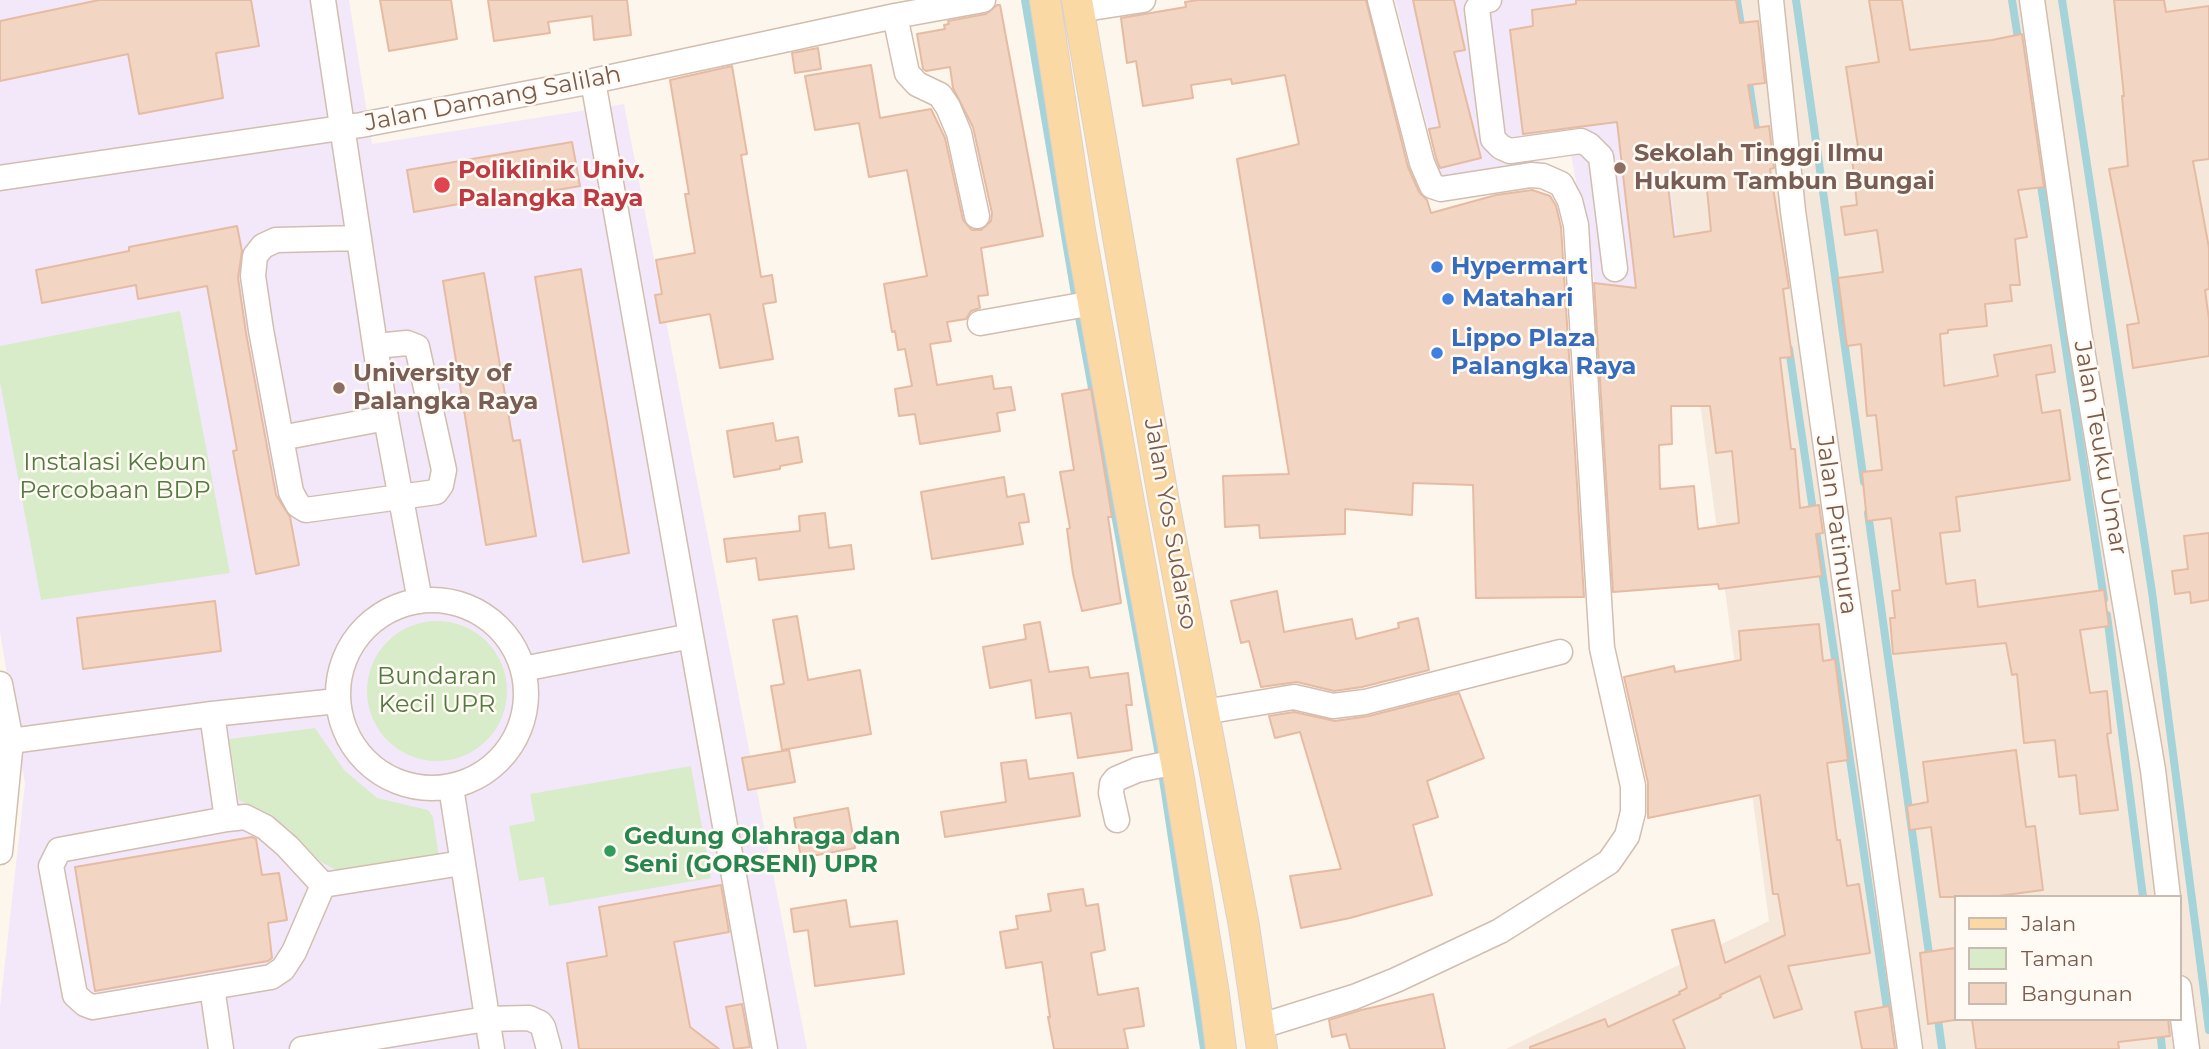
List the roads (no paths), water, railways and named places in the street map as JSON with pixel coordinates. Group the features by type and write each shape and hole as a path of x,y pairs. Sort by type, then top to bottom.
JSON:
{"main road":[{"name":"Jalan Yos Sudarso","path":"1045,0 1093,303 1176,762 1221,1049"},
{"name":"Jalan Yos Sudarso","path":"1078,5 1163,497 1244,926 1260,1038"},
{"path":"1196,882 1233,871"}],"street":[{"path":"323,0 386,418 420,601"},
{"name":"Jalan Damang Salilah","path":"0,178 343,128 593,81 895,16 983,0"},
{"path":"1078,5 1143,0"},
{"path":"1260,1038 1396,980 1500,931 1609,862 1627,836 1633,812 1633,786 1602,648 1576,225 1570,201 1561,184 1543,176 1531,175 1441,189 1432,186 1422,163 1380,0"},
{"path":"1489,0 1483,1 1477,9 1493,139 1510,151 1581,141 1601,157 1615,269"},
{"name":"Jalan Patimura","path":"1771,0 1793,211 1910,1049"},
{"name":"Jalan Teuku Umar","path":"2032,0 2079,331 2153,770 2168,895"},
{"path":"895,16 907,73 917,84 940,95 948,107 959,134 977,216"},
{"path":"593,81 765,1049"},
{"path":"359,238 276,240 263,246 256,256 253,276 261,330 291,492 298,505 306,510 436,492 441,485 444,470 417,347 407,342 376,346"},
{"path":"980,323 1093,303"},
{"path":"281,438 386,418"},
{"path":"420,601 454,602 485,616 509,639 523,670 525,704 516,737 507,752 488,769 451,787 415,787 398,782 376,769 358,752 348,737 337,701 342,668 359,636 386,612 420,601"},
{"path":"523,670 691,636"},
{"path":"1204,712 1294,697 1333,706 1365,702 1560,652"},
{"path":"0,684 11,741 0,852"},
{"path":"11,741 212,713 337,701"},
{"path":"212,713 227,819"},
{"path":"1117,820 1111,793 1116,779 1138,770 1176,762"},
{"path":"451,787 492,1049"},
{"path":"245,817 265,827 288,846 323,885 294,952 283,969 271,977 93,1007 75,995 51,866 59,850 245,817"},
{"path":"323,885 462,863"},
{"path":"212,987 221,1049"},
{"path":"2181,1003 2187,1049"},
{"path":"302,1049 486,1019 529,1018 540,1023 549,1049"}],"waterway":[{"path":"1025,0 1077,306 1161,766 1204,1049"},
{"path":"1737,0 1742,32"},
{"path":"1796,0 1864,482"},
{"path":"2012,0 2019,45"},
{"path":"2062,0 2152,592 2209,1030"},
{"path":"1748,76 1757,136"},
{"path":"2040,179 2104,599"},
{"path":"1789,349 1888,1015"},
{"path":"1868,513 1930,961"},
{"path":"2107,615 2143,895"},
{"path":"1937,1012 1942,1049"},
{"path":"2160,1029 2162,1049"}],"place":[{"name":"Sekolah Tinggi Ilmu Hukum Tambun Bungai","path":"1620,168"},
{"name":"Poliklinik Univ. Palangka Raya","path":"442,185"},
{"name":"Hypermart","path":"1437,267"},
{"name":"Matahari","path":"1448,299"},
{"name":"Lippo Plaza Palangka Raya","path":"1437,353"},
{"name":"University of Palangka Raya","path":"339,388"},
{"name":"Gedung Olahraga dan Seni (GORSENI) UPR","path":"610,851"}],"park label":[{"name":"Instalasi Kebun Percobaan BDP","path":"115,477"},
{"name":"Bundaran Kecil UPR","path":"437,691"}]}
